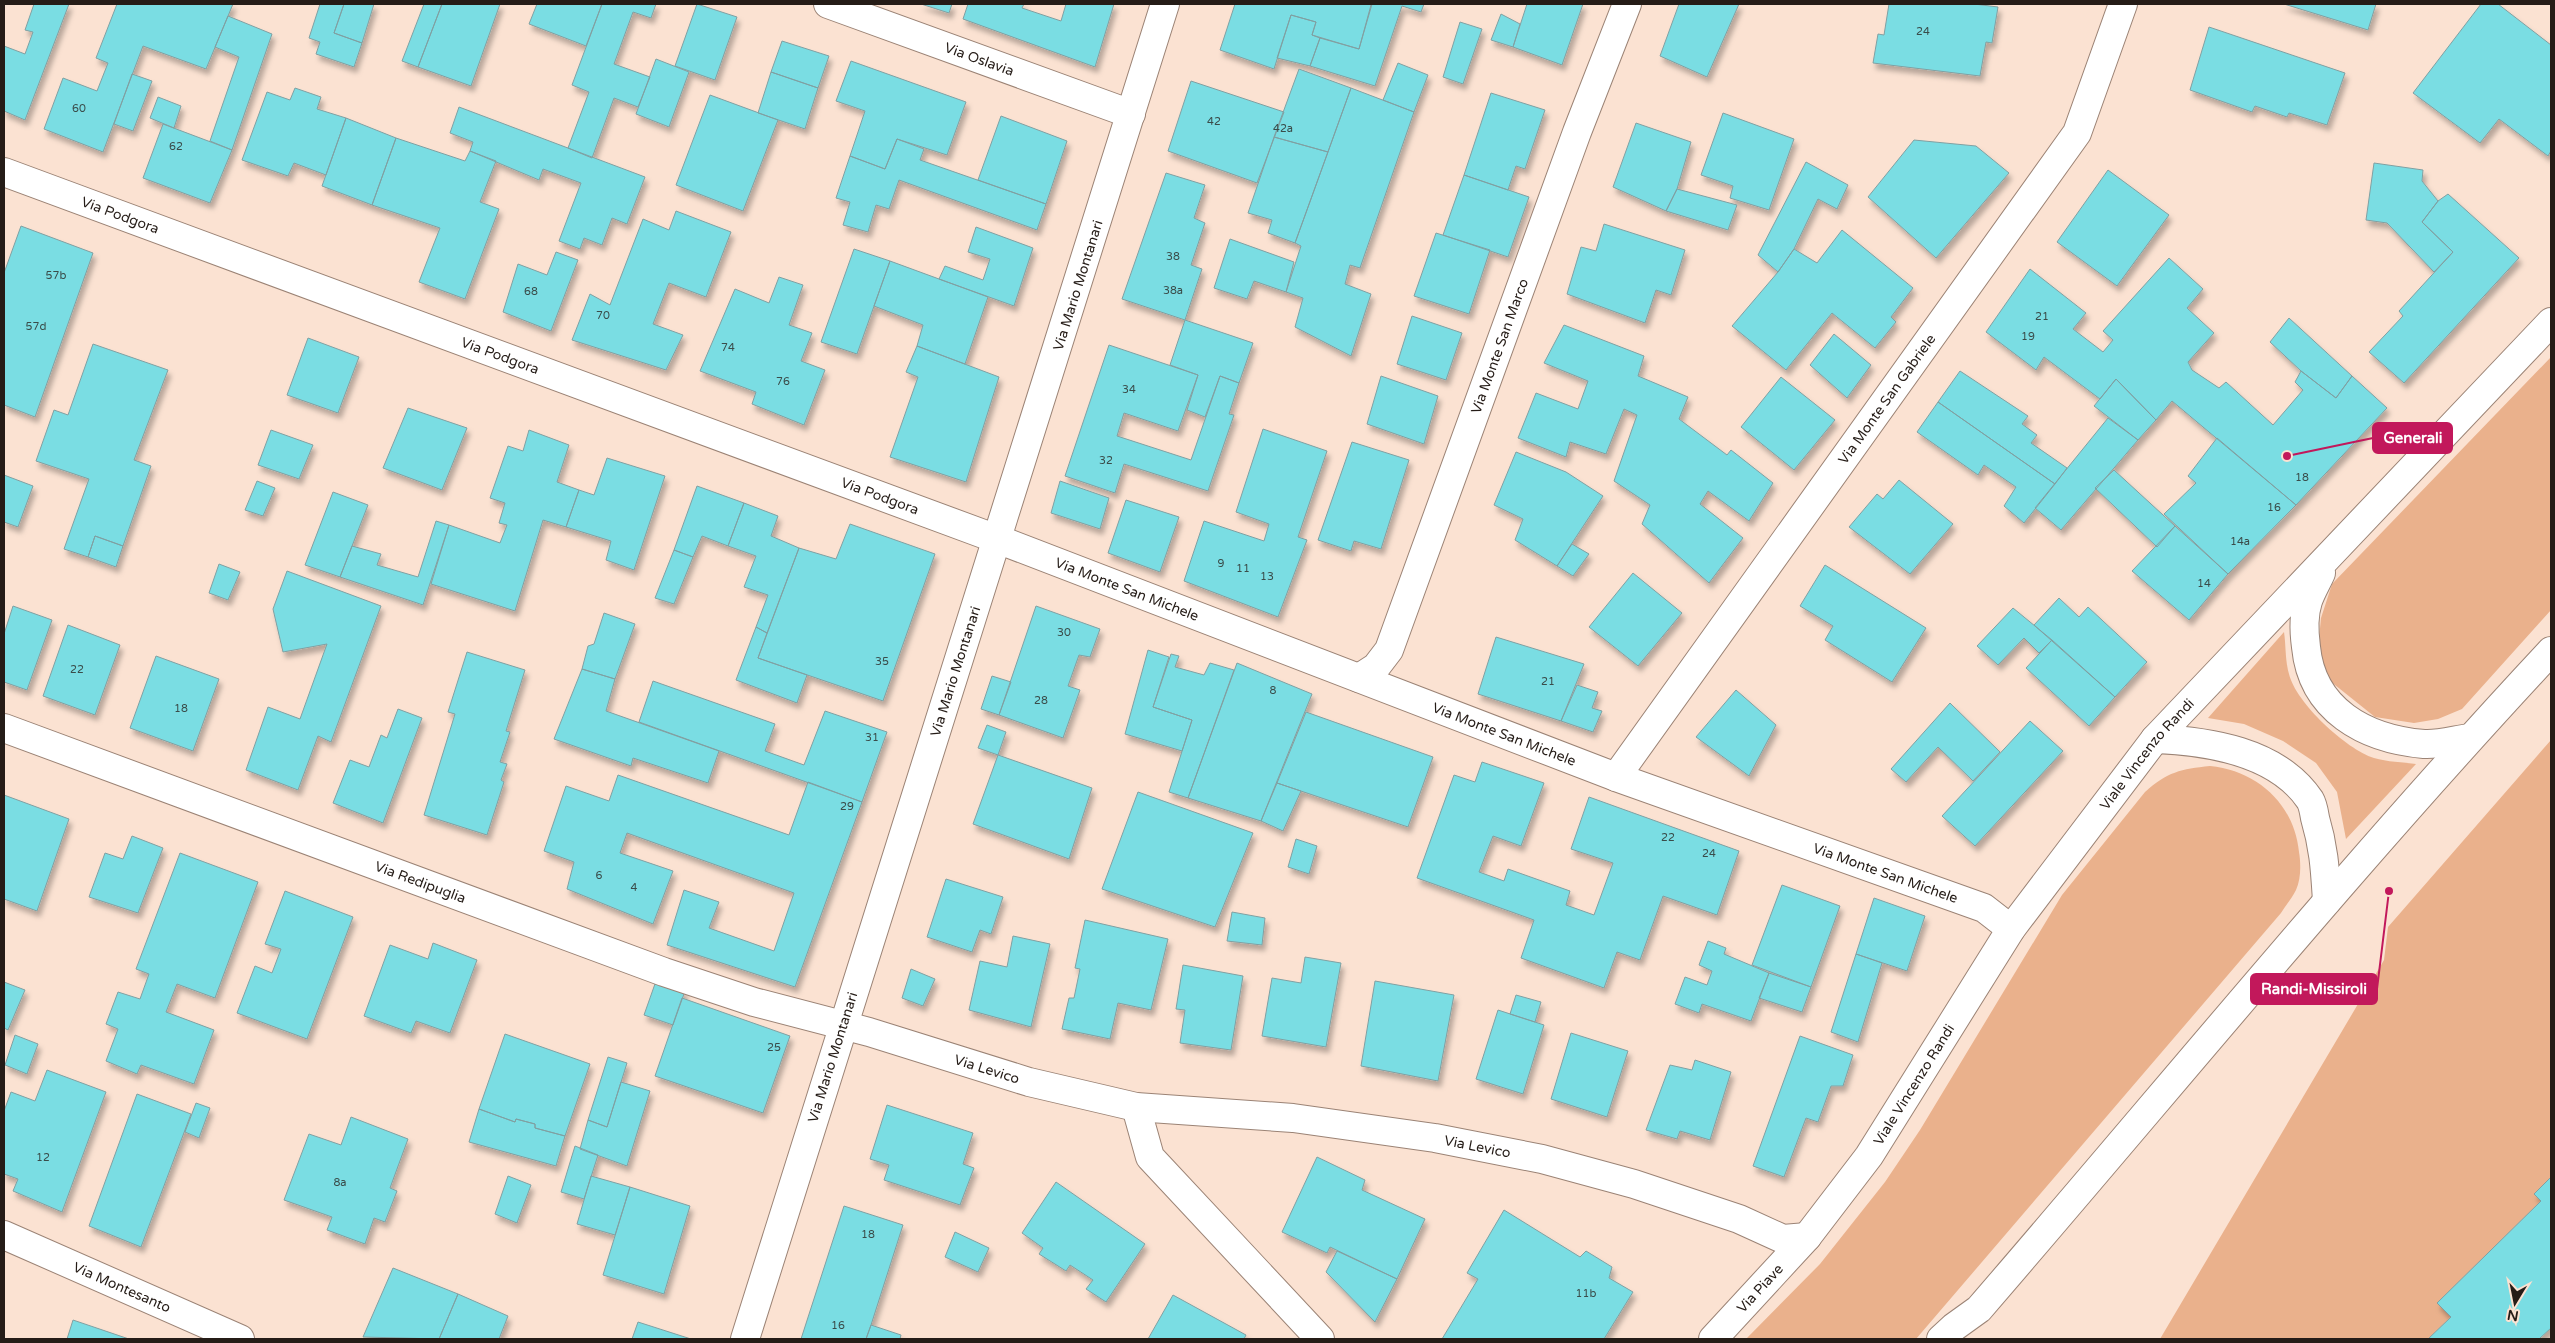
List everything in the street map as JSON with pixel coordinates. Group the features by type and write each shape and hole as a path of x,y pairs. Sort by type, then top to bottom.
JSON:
{"street":[{"name":"Via Oslavia","path":"828,4 1131,114"},
{"name":"Via Mario Montanari","path":"745,1339 841,1024 997,539 1165,4"},
{"name":"Via Monte San Marco","path":"1359,678 1376,667 1389,650 1577,132 1627,4"},
{"name":"Via Monte San Gabriele","path":"1616,777 2077,133 2123,4"},
{"name":"Via Podgora","path":"4,172 997,539"},
{"name":"Viale Vincenzo Randi","path":"1806,1237 1869,1156 2011,929 2155,739 2551,322"},
{"name":"Via Monte San Michele","path":"997,539 1616,777 1984,908 2011,929"},
{"path":"2328,558 2308,602 2304,628 2308,667 2324,698 2353,723 2388,738 2426,744 2470,738"},
{"path":"1941,1339 1954,1327 1979,1310 2327,901 2470,738 2551,651"},
{"name":"Via Redipuglia","path":"4,728 664,972 754,1002 841,1024"},
{"path":"2155,739 2197,741 2244,752 2284,773 2310,800 2324,847 2327,901"},
{"name":"Via Levico","path":"841,1024 1029,1082 1136,1107 1293,1118 1435,1138 1542,1159 1634,1184 1739,1219 1783,1239 1806,1237"},
{"path":"1136,1107 1150,1156 1320,1339"},
{"name":"Via Montesanto","path":"4,1235 240,1339"},
{"name":"Via Piave","path":"1714,1339 1806,1237"},
{"path":"1972,1339 1979,1310"}],"shaded area":[{"path":"2551,357 2551,610 2462,709 2438,719 2414,723 2375,717 2330,681 2318,649 2321,618 2332,584"},
{"path":"2284,632 2288,669 2294,686 2301,698 2324,724 2350,745 2374,758 2416,764 2346,839 2337,792 2316,763 2283,741 2244,724 2208,718"},
{"path":"2551,740 2551,1177 2534,1194 2541,1201 2438,1303 2451,1317 2428,1339 2160,1339 2384,960 2388,927"},
{"path":"2210,766 2227,769 2258,783 2271,793 2290,819 2296,835 2299,852 2300,876 2293,896 2281,913 1916,1339 1746,1339 1820,1264 1885,1182 1920,1130 2062,895 2145,792 2160,780 2175,773"}],"building":[{"path":"34,4 69,4 25,120 4,111 4,46 25,54 33,32 25,30"},
{"path":"117,4 233,4 206,69 143,46 103,152 44,129 63,78 97,91 108,63 96,58"},
{"path":"320,4 344,4 334,33 362,43 354,67 316,54 320,42 309,38"},
{"path":"344,4 374,4 362,43 334,33"},
{"path":"424,4 442,4 418,67 402,61"},
{"path":"442,4 500,4 471,86 418,67"},
{"path":"537,4 602,4 586,46 529,24"},
{"path":"602,4 656,4 651,18 633,12 614,64 650,77 638,107 614,98 592,158 568,148 589,92 572,85"},
{"path":"697,4 737,17 715,80 675,66"},
{"path":"921,4 952,4 949,13"},
{"path":"968,4 1024,4 1022,8 1061,21 1066,4 1114,4 1095,67 963,19"},
{"path":"1235,4 1371,5 1359,49 1312,35 1316,22 1291,15 1274,69 1220,50"},
{"path":"1372,4 1424,4 1421,12 1402,6 1375,86 1310,66 1320,38 1359,49"},
{"path":"1527,4 1583,4 1562,65 1513,47"},
{"path":"1679,4 1739,4 1707,77 1660,56"},
{"path":"1889,4 1974,4 1998,7 1992,43 1986,42 1980,76 1873,63 1878,34 1884,35"},
{"path":"2284,4 2376,4 2368,30"},
{"path":"2481,4 2498,4 2551,45 2551,151 2548,156 2499,119 2480,143 2413,93"},
{"path":"1501,14 1520,24 1513,47 1491,40"},
{"path":"1291,15 1316,22 1312,35 1320,38 1310,66 1277,58"},
{"path":"228,16 272,34 232,150 210,141 239,57 215,47"},
{"path":"1460,22 1482,29 1463,84 1443,77"},
{"path":"2209,27 2345,73 2327,125 2289,113 2287,117 2255,106 2252,112 2190,90"},
{"path":"782,41 829,56 818,88 771,72"},
{"path":"656,59 689,72 669,127 636,114"},
{"path":"851,61 966,102 947,155 897,139 885,169 850,156 865,111 836,101"},
{"path":"1398,63 1428,75 1414,112 1383,100"},
{"path":"1299,69 1351,88 1328,152 1274,137"},
{"path":"771,72 818,88 805,129 758,113"},
{"path":"132,74 152,81 133,131 114,124"},
{"path":"1191,81 1284,112 1257,183 1168,151"},
{"path":"295,88 321,97 317,109 346,118 326,175 294,163 288,176 242,160 267,92 290,100"},
{"path":"1351,88 1414,112 1360,268 1350,265 1345,284 1371,294 1351,356 1295,327 1303,298 1286,292 1301,246 1295,243"},
{"path":"1491,93 1545,110 1525,169 1516,166 1508,190 1464,175"},
{"path":"710,95 778,120 743,211 676,185"},
{"path":"158,97 181,106 174,128 150,118"},
{"path":"459,107 645,177 627,224 612,218 602,245 584,238 580,249 559,241 581,183 543,169 539,180 470,151 473,142 450,133"},
{"path":"1723,113 1794,139 1769,210 1730,198 1733,186 1701,175"},
{"path":"1001,116 1067,141 1046,204 978,180"},
{"path":"346,118 396,138 372,205 322,186"},
{"path":"1636,123 1691,142 1677,189 1666,211 1613,187"},
{"path":"163,124 232,150 210,203 143,178"},
{"path":"1274,137 1328,152 1295,243 1268,233 1272,220 1248,213"},
{"path":"396,138 465,161 470,151 496,161 480,202 499,209 465,299 419,282 440,228 372,205"},
{"path":"897,139 924,149 920,160 1046,204 1037,230 899,180 889,209 876,205 868,232 843,225 850,202 836,198 850,156 885,169"},
{"path":"1914,140 1976,146 2009,173 1936,258 1868,197"},
{"path":"1806,162 1848,185 1837,209 1818,199 1794,249 1778,272 1758,255"},
{"path":"2374,163 2423,170 2422,181 2438,201 2422,222 2453,252 2434,272 2387,223 2366,220"},
{"path":"2108,170 2169,215 2117,286 2057,242"},
{"path":"1166,173 1205,185 1194,218 1205,223 1191,265 1202,269 1185,320 1122,299"},
{"path":"1464,175 1529,197 1508,257 1443,235"},
{"path":"1677,189 1737,205 1728,230 1666,211"},
{"path":"2448,194 2519,258 2404,383 2369,352 2403,316 2399,311 2453,252 2422,222 2438,201"},
{"path":"676,211 731,232 706,297 669,283 653,324 683,335 666,370 572,340 590,294 610,305 643,219 669,230"},
{"path":"1604,224 1685,250 1671,295 1656,290 1645,323 1567,294 1581,247 1596,251"},
{"path":"21,226 93,253 35,417 4,405 4,273"},
{"path":"976,227 1033,248 1014,306 939,279 945,266 983,280 990,259 968,252"},
{"path":"1842,230 1913,288 1891,317 1896,322 1875,348 1832,313 1786,370 1732,326 1778,272 1794,249 1817,263"},
{"path":"1436,233 1490,250 1469,314 1414,296"},
{"path":"1230,239 1294,262 1286,292 1254,281 1247,299 1214,288"},
{"path":"854,249 890,261 857,354 821,342"},
{"path":"556,252 578,260 551,331 503,312 518,264 547,275"},
{"path":"2169,258 2203,289 2187,308 2214,333 2188,362 2192,370 2219,388 2226,382 2273,425 2303,390 2295,382 2301,371 2336,398 2352,376 2387,408 2296,505 2172,401 2156,420 2116,379 2100,399 2044,357 2036,370 1986,332 2030,269 2086,313 2073,329 2103,352 2113,340 2103,331"},
{"path":"890,261 988,297 965,364 917,346 923,325 874,306"},
{"path":"779,277 803,285 789,325 812,333 801,361 825,370 804,425 752,404 756,392 700,371 735,289 769,303"},
{"path":"1412,316 1462,333 1446,380 1397,364"},
{"path":"2289,318 2352,376 2336,398 2301,371 2270,342"},
{"path":"1185,320 1253,343 1239,383 1220,376 1205,417 1187,410 1198,375 1170,365"},
{"path":"1564,325 1644,356 1638,376 1688,397 1679,419 1727,455 1731,450 1773,483 1749,521 1708,491 1700,504 1743,538 1709,583 1642,524 1650,505 1614,481 1637,415 1624,409 1606,454 1570,442 1566,457 1518,438 1536,393 1578,409 1588,381 1544,363"},
{"path":"1834,334 1871,365 1847,398 1810,365"},
{"path":"308,338 359,357 338,413 287,395"},
{"path":"93,344 168,370 134,460 151,466 123,546 95,536 88,557 64,549 89,479 36,461 54,410 68,415"},
{"path":"1109,345 1198,375 1178,431 1124,413 1117,436 1191,460 1220,376 1239,383 1229,414 1234,415 1208,491 1124,464 1115,493 1065,476"},
{"path":"917,346 999,377 966,482 890,457 918,377 906,372"},
{"path":"1960,371 2028,416 2022,424 2037,435 2031,443 2067,468 2055,484 1938,402"},
{"path":"1381,376 1438,396 1424,444 1367,424"},
{"path":"1781,377 1835,420 1794,470 1741,427"},
{"path":"2116,379 2156,420 2138,440 2094,406"},
{"path":"1938,402 2055,484 2024,523 2004,506 2016,487 1984,465 1978,475 1917,432"},
{"path":"408,408 467,428 442,490 383,468"},
{"path":"2108,418 2138,440 2061,530 2035,508"},
{"path":"1263,429 1327,451 1298,537 1307,540 1278,617 1184,581 1204,521 1264,541 1269,524 1236,512"},
{"path":"271,430 313,445 299,479 258,465"},
{"path":"529,430 569,445 557,482 579,490 566,527 543,520 515,611 431,584 449,525 500,543 507,525 499,523 505,503 490,498 508,446 523,451"},
{"path":"2217,438 2296,505 2228,574 2164,514 2196,483 2188,476"},
{"path":"1352,442 1409,460 1381,549 1354,541 1351,551 1318,540"},
{"path":"1516,452 1566,472 1603,496 1557,566 1515,540 1523,519 1494,505"},
{"path":"607,458 665,476 634,570 606,560 611,541 566,527 579,490 594,495"},
{"path":"2114,470 2175,526 2157,547 2095,488"},
{"path":"4,475 33,486 18,527 4,522"},
{"path":"1899,480 1953,524 1910,574 1849,527 1877,494 1883,499"},
{"path":"257,481 275,488 263,516 245,510"},
{"path":"1060,481 1109,498 1100,529 1051,513"},
{"path":"697,486 744,503 728,546 702,536 693,557 674,550"},
{"path":"333,492 368,505 340,577 305,565"},
{"path":"1126,500 1179,517 1160,572 1108,553"},
{"path":"744,503 778,516 771,536 799,548 767,633 756,627 768,595 744,587 756,556 728,546"},
{"path":"436,521 449,525 423,605 340,577 352,546 381,554 377,565 418,577"},
{"path":"850,524 935,554 883,701 758,658 799,548 836,559"},
{"path":"2175,526 2228,574 2189,620 2132,571"},
{"path":"95,536 123,546 116,567 88,557"},
{"path":"1572,544 1589,554 1573,576 1557,566"},
{"path":"674,550 693,557 674,604 655,598"},
{"path":"219,564 240,572 228,600 209,593"},
{"path":"1825,565 1926,628 1892,682 1825,640 1833,626 1800,606"},
{"path":"287,571 381,606 331,742 318,736 298,790 246,770 268,707 300,719 327,644 283,652 273,609"},
{"path":"1633,573 1682,613 1638,666 1589,627"},
{"path":"2059,598 2079,617 2088,607 2147,662 2115,697 2034,625"},
{"path":"13,606 52,620 27,690 4,682 4,634"},
{"path":"1036,606 1100,629 1090,657 1079,655 1068,686 1080,690 1063,738 999,715"},
{"path":"2013,608 2052,640 2039,653 2024,638 1998,665 1977,646"},
{"path":"604,613 635,624 615,679 582,669 588,646 594,644"},
{"path":"68,625 120,645 95,715 43,696"},
{"path":"756,627 767,633 758,658 807,675 797,703 736,680"},
{"path":"1496,637 1584,664 1561,721 1478,694"},
{"path":"2052,640 2115,697 2089,726 2026,668"},
{"path":"1148,650 1169,657 1153,707 1192,720 1182,751 1125,734"},
{"path":"467,652 525,670 506,731 510,732 500,762 507,764 501,780 504,782 487,835 424,815 455,714 448,712"},
{"path":"1171,654 1179,656 1175,667 1204,675 1210,663 1234,670 1188,798 1169,792 1192,720 1153,707"},
{"path":"156,656 219,679 193,751 130,728"},
{"path":"1237,663 1312,694 1261,821 1188,798"},
{"path":"582,669 615,679 606,711 719,751 708,783 633,758 631,766 554,739"},
{"path":"992,676 1011,682 999,715 981,709"},
{"path":"653,681 775,724 765,751 804,765 825,711 887,732 862,802 639,722"},
{"path":"1577,685 1598,692 1592,708 1602,711 1593,732 1561,721"},
{"path":"1736,690 1776,725 1749,776 1696,737"},
{"path":"1950,703 2000,752 1973,781 1938,747 1906,782 1891,769"},
{"path":"398,709 422,718 383,823 333,803 350,760 369,767 381,735 387,738"},
{"path":"1306,712 1433,757 1408,827 1277,783"},
{"path":"2030,721 2063,751 1975,846 1942,816"},
{"path":"987,725 1006,732 998,755 978,748"},
{"path":"998,755 1092,788 1069,859 973,824"},
{"path":"1482,762 1544,783 1521,846 1493,836 1479,872 1504,881 1508,869 1570,891 1566,905 1594,915 1613,863 1571,849 1589,797 1739,851 1717,915 1663,896 1640,960 1617,952 1604,988 1521,958 1534,920 1417,878 1454,775 1475,782"},
{"path":"618,775 789,835 808,782 862,802 795,987 667,945 684,890 719,902 709,928 774,951 794,893 627,833 620,853 673,871 653,924 567,889 574,862 544,851 566,786 609,801"},
{"path":"1277,783 1301,791 1283,831 1261,821"},
{"path":"1138,792 1253,833 1215,927 1102,889"},
{"path":"4,795 69,819 37,911 4,899"},
{"path":"132,836 163,848 138,913 89,897 105,853 123,859"},
{"path":"1296,839 1317,846 1309,874 1288,867"},
{"path":"180,853 258,882 215,998 177,984 166,1012 214,1030 194,1084 141,1065 137,1074 106,1061 118,1029 106,1024 118,992 140,999 149,974 136,969"},
{"path":"946,879 1003,897 991,934 980,930 972,952 927,937"},
{"path":"1782,885 1840,906 1811,987 1752,965"},
{"path":"285,891 353,917 307,1039 237,1013 255,966 272,973 281,949 265,944"},
{"path":"1874,898 1925,916 1907,971 1856,954"},
{"path":"1232,912 1265,918 1262,945 1227,941"},
{"path":"1085,920 1168,939 1151,1010 1118,1003 1110,1039 1062,1029 1069,998 1074,998 1080,969 1075,968"},
{"path":"1013,936 1050,944 1031,1027 969,1010 980,961 1007,967"},
{"path":"1708,941 1726,948 1724,954 1769,973 1751,1021 1702,1004 1699,1013 1675,1004 1685,977 1707,985 1712,971 1699,965"},
{"path":"433,943 477,960 450,1033 416,1021 411,1033 364,1016 390,945 428,959"},
{"path":"1856,954 1882,963 1858,1042 1831,1032"},
{"path":"1305,957 1341,963 1326,1047 1262,1036 1272,978 1301,983"},
{"path":"1183,965 1243,976 1231,1050 1180,1043 1185,1010 1176,1009"},
{"path":"911,969 935,979 923,1006 902,998"},
{"path":"1769,973 1811,987 1802,1012 1759,998"},
{"path":"656,981 685,991 673,1025 644,1015"},
{"path":"1375,981 1454,995 1438,1081 1361,1066"},
{"path":"4,982 25,990 8,1030 4,1028"},
{"path":"1516,995 1541,1002 1535,1022 1510,1014"},
{"path":"682,998 790,1036 763,1113 655,1076"},
{"path":"1498,1010 1544,1025 1523,1094 1476,1079"},
{"path":"1571,1033 1628,1051 1607,1117 1551,1099"},
{"path":"505,1034 590,1064 565,1136 535,1128 535,1124 516,1119 515,1122 479,1109"},
{"path":"15,1035 38,1044 27,1074 5,1065"},
{"path":"1800,1036 1853,1055 1843,1086 1831,1086 1818,1122 1806,1118 1784,1177 1753,1166"},
{"path":"608,1057 627,1063 607,1127 588,1120"},
{"path":"1695,1060 1731,1072 1710,1140 1680,1131 1677,1139 1646,1130 1670,1065 1692,1070"},
{"path":"47,1070 106,1092 62,1212 13,1191 18,1179 4,1174 4,1111 11,1092 35,1101"},
{"path":"621,1082 650,1091 627,1166 580,1149 588,1120 607,1127"},
{"path":"137,1094 191,1114 141,1247 89,1226"},
{"path":"196,1103 210,1108 199,1138 185,1132"},
{"path":"887,1105 973,1133 963,1164 974,1168 960,1205 884,1180 889,1165 870,1159"},
{"path":"479,1109 515,1122 516,1119 535,1124 535,1128 565,1136 556,1166 469,1142"},
{"path":"351,1117 408,1139 390,1188 397,1191 385,1222 374,1218 365,1244 327,1230 332,1217 284,1200 309,1134 341,1145"},
{"path":"575,1146 598,1155 584,1199 561,1192"},
{"path":"1317,1157 1365,1180 1362,1190 1425,1219 1397,1279 1330,1247 1327,1253 1282,1232"},
{"path":"508,1176 531,1185 517,1223 495,1214"},
{"path":"591,1176 630,1187 615,1235 577,1224"},
{"path":"2551,1177 2551,1328 2539,1339 2428,1339 2451,1317 2437,1303 2541,1201 2534,1194"},
{"path":"1056,1182 1145,1244 1106,1302 1086,1289 1093,1280 1070,1265 1066,1271 1039,1254 1043,1248 1022,1233"},
{"path":"630,1187 690,1206 664,1294 603,1275"},
{"path":"844,1206 903,1225 871,1325 866,1339 801,1339"},
{"path":"1504,1210 1580,1257 1586,1251 1612,1267 1609,1278 1633,1292 1604,1339 1442,1339 1478,1279 1467,1273"},
{"path":"955,1232 989,1248 978,1272 945,1257"},
{"path":"1337,1251 1397,1279 1375,1322 1326,1272"},
{"path":"393,1268 458,1294 439,1339 363,1337"},
{"path":"458,1294 508,1316 499,1339 439,1339"},
{"path":"1173,1295 1246,1335 1244,1339 1148,1339"},
{"path":"73,1320 129,1339 67,1339"},
{"path":"638,1322 691,1339 632,1339"},
{"path":"871,1325 901,1335 900,1339 866,1339"}],"place":[{"name":"Generali","path":"2287,456"},
{"name":"Randi-Missiroli","path":"2389,891"}]}
